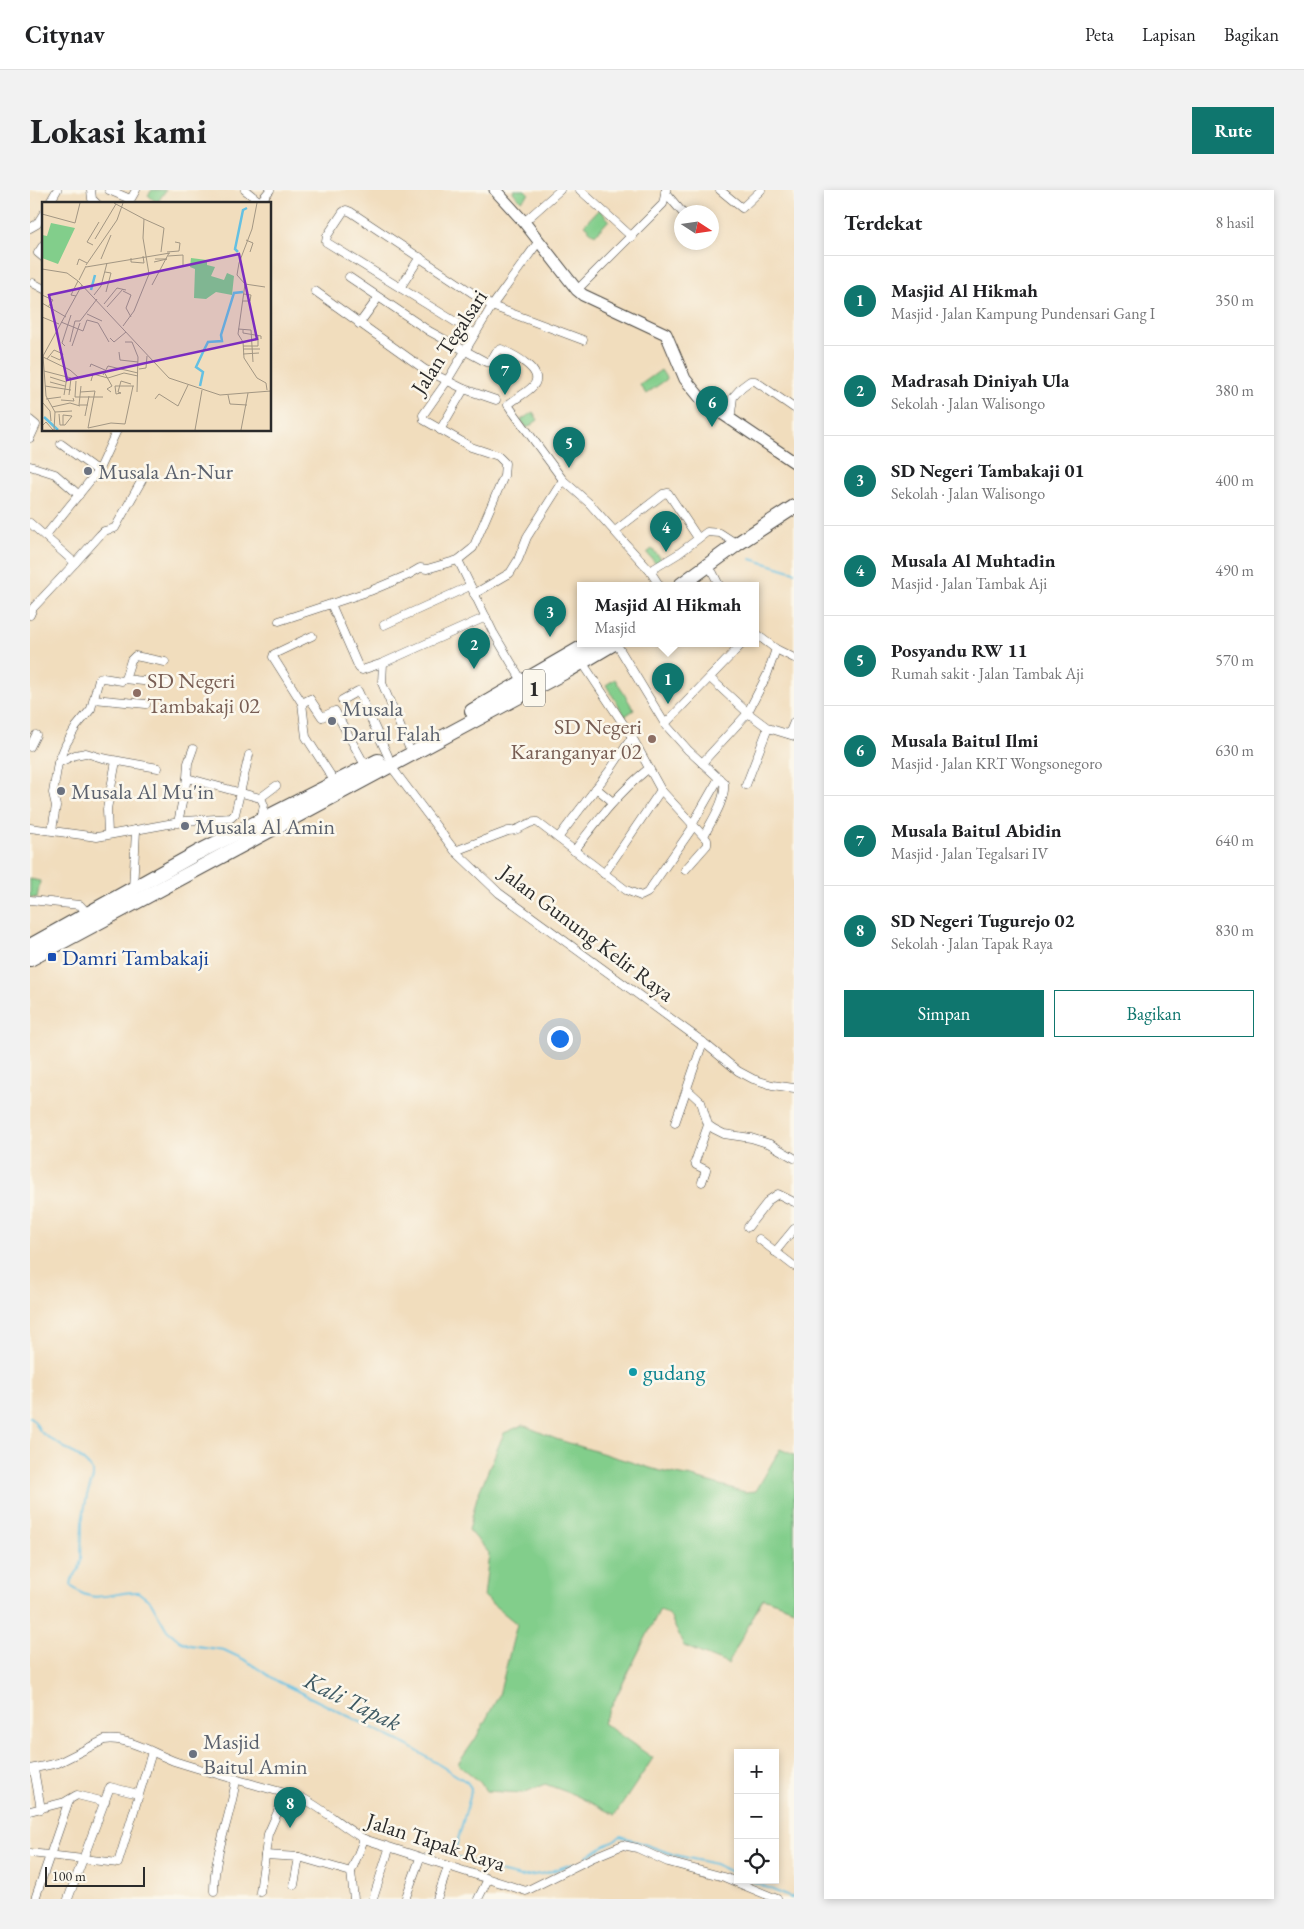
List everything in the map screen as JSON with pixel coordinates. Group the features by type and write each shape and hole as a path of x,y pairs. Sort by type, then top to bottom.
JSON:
{"highway":[{"path":"716,579 769,528 794,507"},
{"path":"685,582 737,544 794,516"},
{"name":"1","path":"30,946 260,820 366,767 388,760 408,745 460,718 583,647"},
{"name":"1","path":"30,959 153,894 388,760 608,647"}],"street":[{"path":"50,202 57,190"},
{"path":"91,190 92,202"},
{"path":"110,190 129,201 136,190"},
{"path":"245,190 260,202 270,190"},
{"path":"495,190 524,222 577,290 666,334 685,379 702,400 794,462"},
{"path":"524,222 560,190"},
{"path":"580,190 632,237"},
{"path":"720,190 742,208 761,190"},
{"path":"577,290 659,208 666,191"},
{"path":"666,191 677,205"},
{"path":"475,334 326,242 327,236 346,210 492,306 583,340"},
{"path":"30,228 37,224 42,216"},
{"name":"Jalan Tegalsari","path":"458,560 473,548 476,543 504,476 505,463 498,456 471,447 423,418 492,306 539,241"},
{"path":"400,288 420,257"},
{"path":"349,277 429,331 488,363 498,350 501,349 517,356 534,372 537,378 533,387 508,405 562,480 589,503 650,571 657,582"},
{"path":"33,283 42,288"},
{"path":"315,291 424,369 464,389 496,400"},
{"path":"359,324 378,298"},
{"path":"730,420 733,397 750,381 755,381 794,408"},
{"path":"440,430 464,389"},
{"path":"30,420 36,425 30,438"},
{"path":"45,536 65,509 98,471 117,431"},
{"path":"61,444 98,471"},
{"path":"30,466 55,474 78,495"},
{"path":"31,609 100,534 116,528 142,480"},
{"path":"384,625 412,611 472,590 510,574 527,537 562,480"},
{"path":"614,531 663,494 668,493 698,538"},
{"path":"30,524 75,563"},
{"path":"650,571 678,554 698,538 712,531 720,533 737,544"},
{"path":"279,621 370,591 420,568 427,569 458,560 492,632 522,681"},
{"path":"331,604 359,668 363,670 486,617"},
{"path":"312,636 273,656 302,703 306,737 335,782"},
{"path":"759,636 776,649 794,658"},
{"path":"617,647 665,724 688,750 724,783 725,789 722,801 704,836"},
{"path":"665,724 739,647"},
{"path":"702,763 749,710 767,675 776,649"},
{"path":"125,678 131,660 135,656 164,662"},
{"path":"582,662 632,738 660,790 707,840 707,844 685,870"},
{"path":"383,663 382,680 408,745"},
{"path":"52,830 56,806 52,793 58,763 76,727 91,709 100,679 122,681 125,678 170,684"},
{"path":"710,678 768,728 792,735 794,722"},
{"name":"Jalan Gunung Kelir Raya","path":"342,700 358,691 388,760 455,850 499,893 704,1042 738,1071 772,1085 794,1088"},
{"path":"94,699 146,704"},
{"path":"302,703 310,699 322,718 335,711 366,767"},
{"path":"746,785 768,728"},
{"path":"30,747 36,735"},
{"path":"558,838 632,738"},
{"path":"178,823 188,763 193,749"},
{"path":"58,763 75,755 86,753 158,768"},
{"path":"30,828 90,837 178,823 231,818 234,814 249,755"},
{"path":"108,834 106,809 116,760"},
{"path":"574,851 612,802 626,787 648,769"},
{"path":"455,850 508,831 516,830 533,821 538,822 626,890 638,896 644,896 693,826 716,775"},
{"path":"187,778 261,798"},
{"path":"261,798 276,786"},
{"path":"596,788 612,802"},
{"path":"604,874 660,790"},
{"path":"260,820 264,805 261,798"},
{"path":"133,890 136,830"},
{"path":"30,900 80,905 88,914"},
{"path":"675,1123 704,1042"},
{"path":"688,1090 701,1102 708,1125 695,1162 696,1165 706,1170 702,1182"},
{"path":"708,1125 724,1134 751,1138 770,1144 794,1158"},
{"path":"748,1227 769,1200 778,1194 794,1202"},
{"path":"775,1252 794,1230"},
{"path":"758,1238 794,1266"},
{"name":"Jalan Tapak Raya","path":"32,1769 58,1764 104,1740 112,1738 176,1761 300,1797 312,1803 348,1831 364,1840 526,1890 623,1845 637,1848 668,1862 724,1877 777,1899"},
{"path":"30,1853 119,1862 152,1752"},
{"path":"32,1769 40,1809"},
{"path":"214,1891 214,1870 233,1800 236,1779"},
{"path":"68,1899 110,1787 138,1794"},
{"path":"260,1892 268,1834 286,1793"},
{"path":"30,1811 69,1800 77,1795 105,1802"},
{"path":"35,1899 69,1800"},
{"path":"354,1899 351,1872 364,1840"},
{"path":"373,1899 389,1849"},
{"path":"265,1855 299,1857 351,1872"},
{"path":"294,1885 299,1857"},
{"path":"406,1897 420,1858"},
{"path":"437,1899 448,1867"},
{"path":"478,1899 488,1879"},
{"path":"523,1899 526,1890"}],"green space":[{"path":"152,190 166,190 158,202 148,195"},
{"path":"514,190 525,190 529,194 521,201 513,192"},
{"path":"599,209 609,220 595,235 584,225"},
{"path":"661,370 667,379 646,394 640,385"},
{"path":"533,412 538,420 527,428 521,420"},
{"path":"652,549 663,561 657,565 647,553"},
{"path":"615,679 634,710 625,716 606,685"},
{"path":"30,879 40,881 37,898 30,897"},
{"path":"523,1425 556,1439 660,1471 692,1477 745,1492 756,1491 780,1449 794,1455 794,1609 763,1598 728,1664 684,1646 670,1616 660,1609 603,1723 653,1758 615,1815 575,1795 545,1784 523,1793 486,1791 480,1782 458,1764 476,1738 499,1695 517,1624 484,1597 489,1553 469,1530 477,1497 504,1433"}],"waterway":[{"path":"751,559 794,572"},
{"name":"Kali Tapak","path":"30,1417 42,1433 77,1456 93,1472 82,1522 81,1559 79,1569 72,1579 71,1585 79,1592 95,1597 138,1592 151,1602 167,1630 180,1641 190,1645 224,1650 245,1660 277,1681 409,1746 467,1782 471,1788 470,1797 453,1857 473,1862 486,1869 521,1877 546,1873 572,1864"},
{"name":"Kali Tapak","path":"587,1856 621,1836 675,1855 715,1864 734,1873"},
{"name":"Kali Tapak","path":"759,1884 792,1898 794,1896"}],"place":[{"name":"Musala Baitul Abidin","path":"505,395"},
{"name":"Musala Baitul Ilmi","path":"712,427"},
{"name":"Posyandu RW 11","path":"569,468"},
{"name":"Musala An-Nur","path":"88,471"},
{"name":"Musala Al Muhtadin","path":"666,552"},
{"name":"SD Negeri Tambakaji 01","path":"550,637"},
{"name":"Madrasah Diniyah Ula","path":"474,669"},
{"name":"SD Negeri Tambakaji 02","path":"137,693"},
{"name":"Masjid Al Hikmah","path":"668,704"},
{"name":"Musala Darul Falah","path":"332,721"},
{"name":"SD Negeri Karanganyar 02","path":"652,739"},
{"name":"Musala Al Mu'in","path":"61,791"},
{"name":"Musala Al Amin","path":"185,826"},
{"name":"Damri Tambakaji","path":"52,957"},
{"name":"gudang","path":"633,1372"},
{"name":"Masjid Baitul Amin","path":"193,1754"},
{"name":"SD Negeri Tugurejo 02","path":"290,1828"}]}
